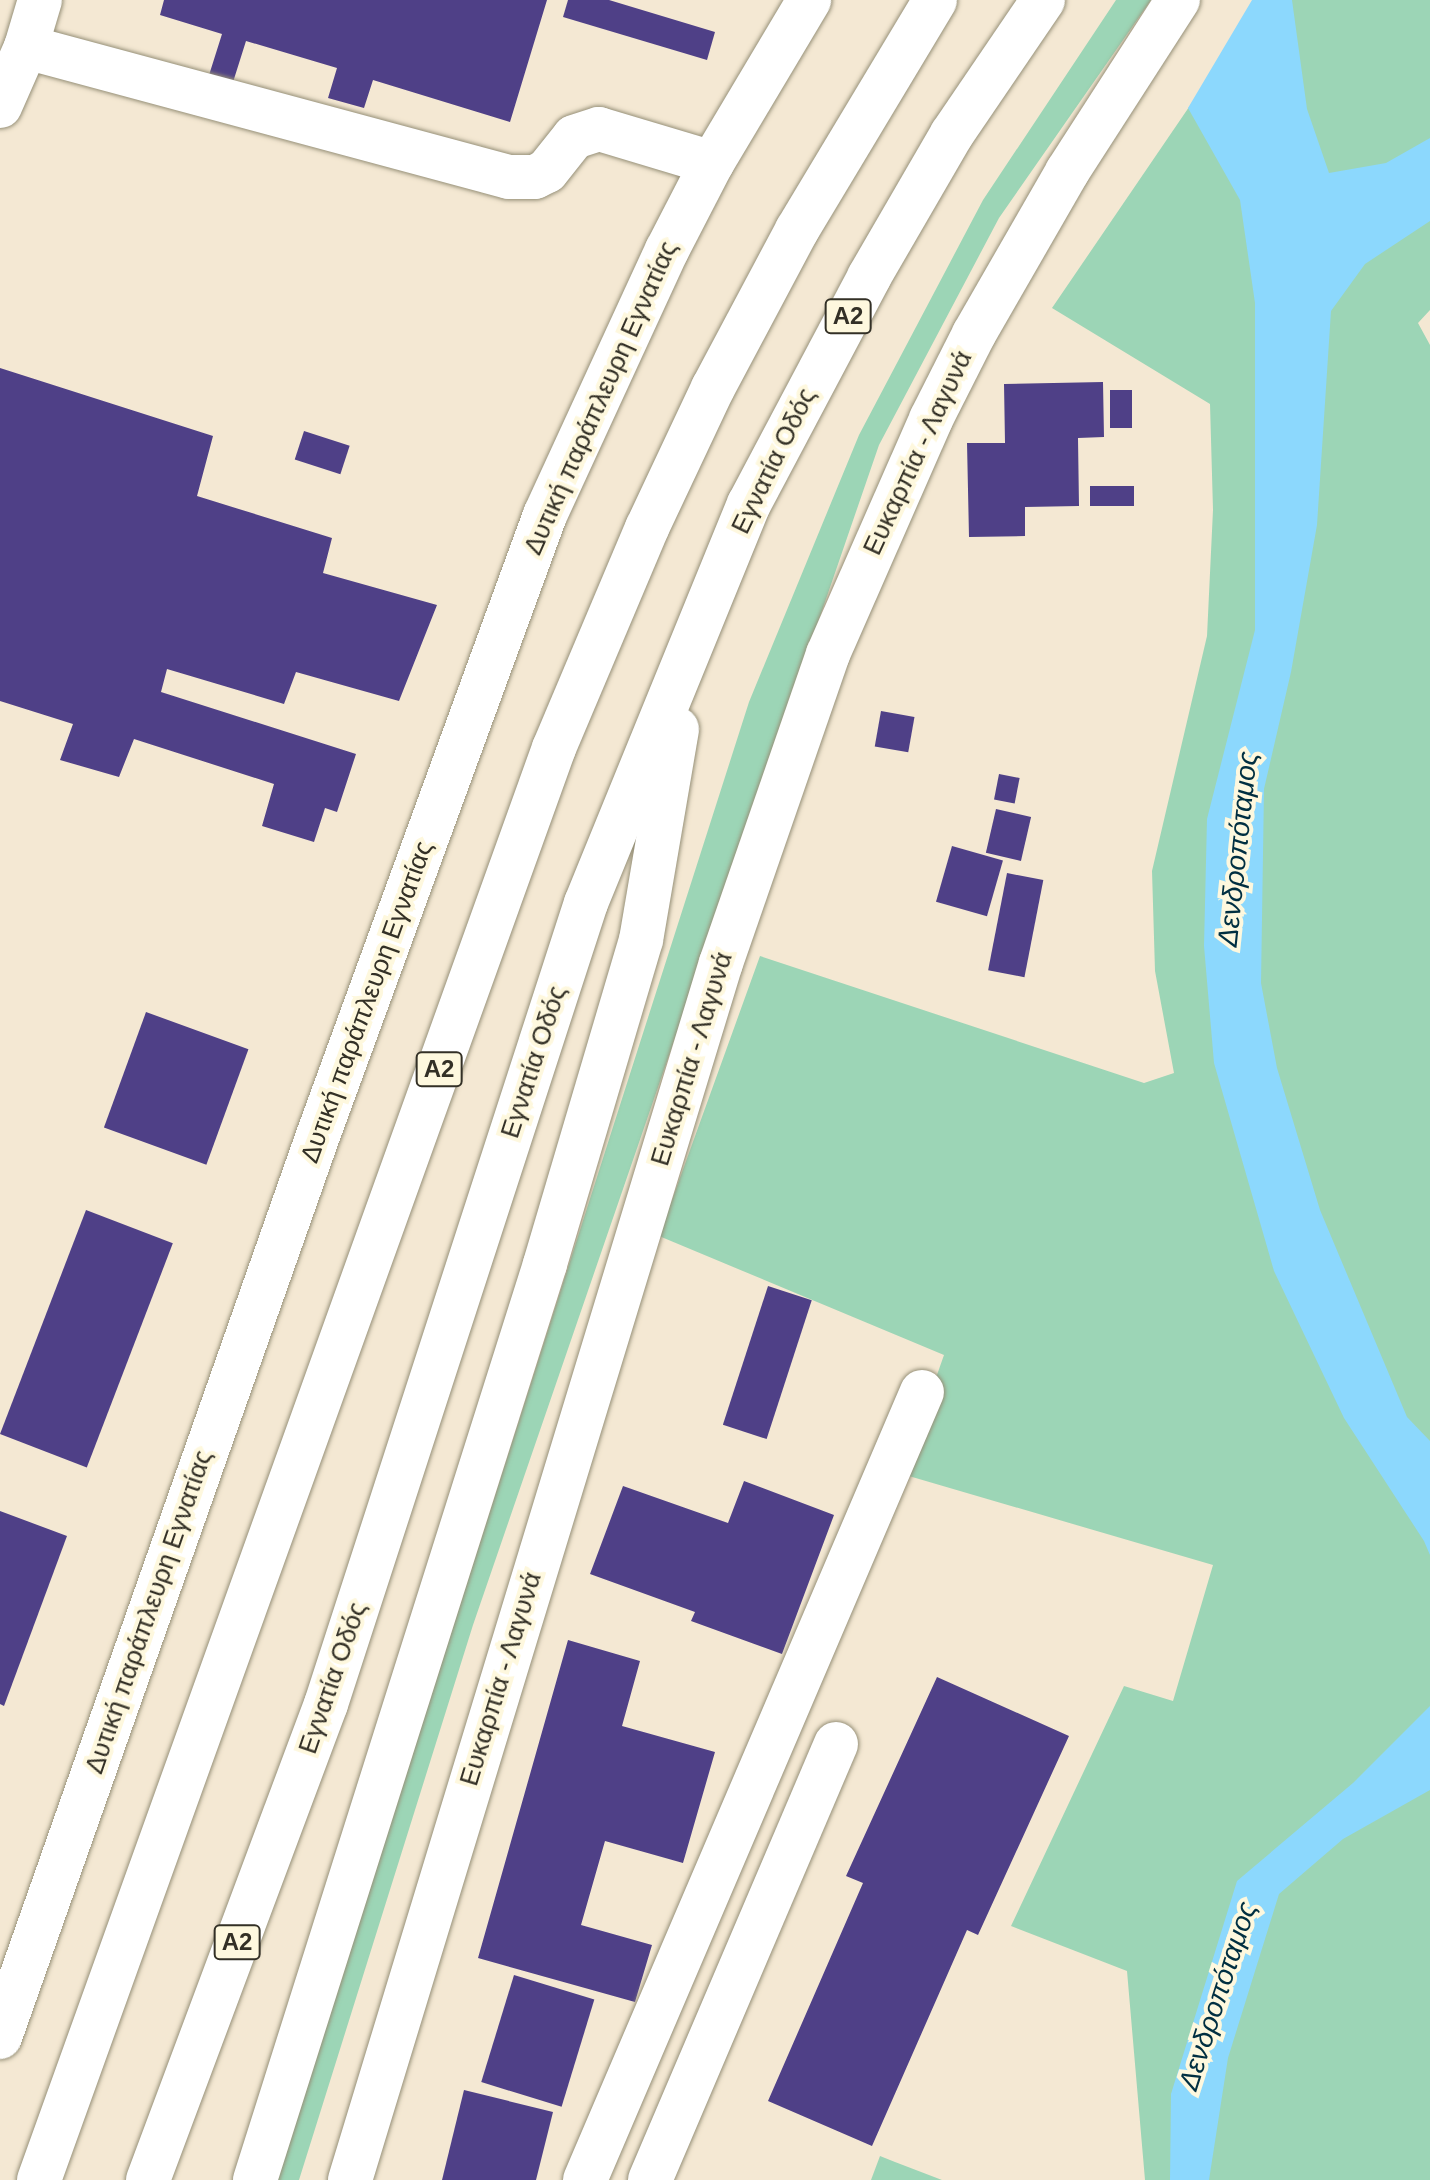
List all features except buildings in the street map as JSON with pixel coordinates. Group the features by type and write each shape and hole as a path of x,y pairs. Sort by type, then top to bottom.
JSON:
{"main road":[{"path":"0,106 26,47 40,0"},
{"name":"Δυτική παράπλευρη Εγνατίας","path":"0,2037 300,1186 545,515 607,372 712,163 809,0"},
{"name":"Α2","path":"39,2180 554,748 647,528 713,388 797,230 935,0"},
{"name":"Εγνατία Οδός","path":"148,2180 326,1704 586,903 749,504 869,277 952,134 1043,0"},
{"name":"Ευκαρπία - Λαγυνά","path":"350,2180 721,963 828,654 924,433 974,334 1067,172 1178,0"},
{"path":"26,47 509,177 535,177 547,171 574,137 599,129 712,163"},
{"path":"255,2180 545,1264 641,940 690,652"},
{"path":"585,2180 922,1392"},
{"path":"650,2180 836,1744"}],"shaded area":[{"path":"0,0 1430,0 1430,2180 0,2180"}],"green space":[{"path":"1116,0 1151,0 999,218 879,445 473,1625 299,2180 276,2180 749,702 859,435 983,200"},
{"path":"1262,0 1430,0 1430,310 1418,323 1430,345 1430,2180 1145,2180 1127,1971 1011,1926 1124,1686 1173,1701 1213,1565 902,1474 944,1355 659,1236 760,956 1144,1083 1174,1073 1155,971 1152,871 1207,636 1213,510 1210,404 1052,308"},
{"path":"880,2156 895,2162 942,2180 871,2180"}],"water":[{"name":"Δενδροπόταμος","path":"1252,0 1292,0 1307,109 1329,173 1386,163 1430,138 1430,221 1365,264 1331,311 1317,525 1291,672 1264,789 1261,983 1277,1068 1320,1210 1407,1417 1430,1441 1430,1555 1344,1418 1274,1271 1214,1063 1204,946 1207,819 1255,630 1255,303 1240,200 1188,108"},
{"name":"Δενδροπόταμος","path":"1430,1706 1430,1790 1343,1839 1279,1894 1228,2058 1209,2180 1170,2180 1171,2094 1237,1881 1353,1783"}]}
